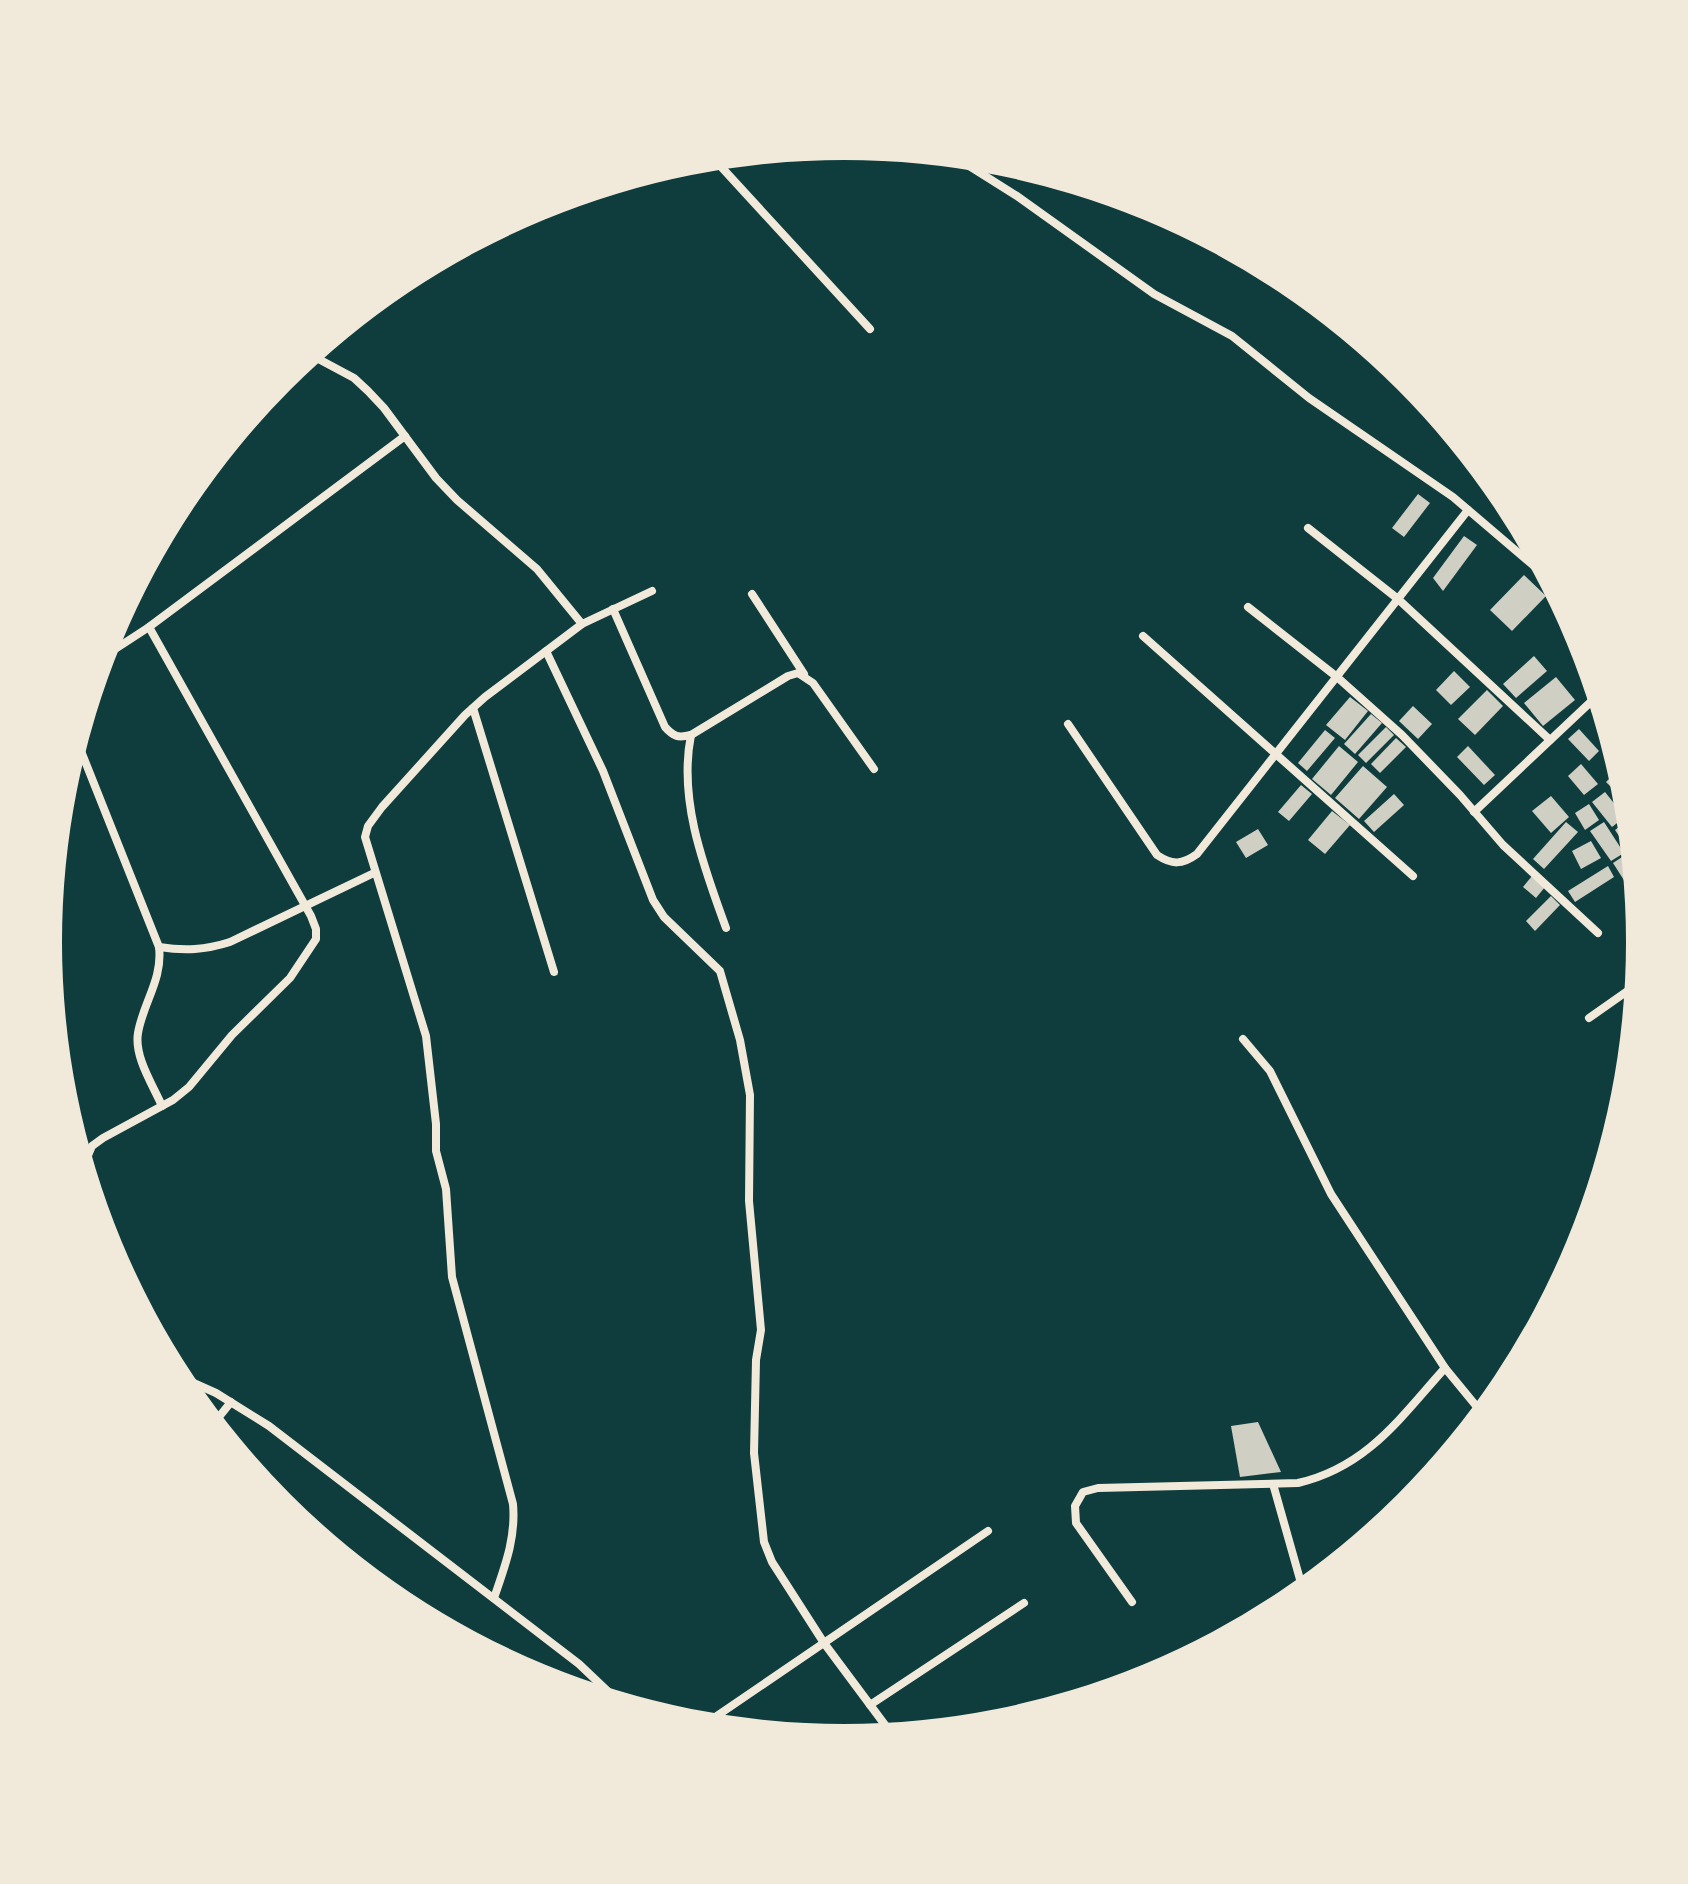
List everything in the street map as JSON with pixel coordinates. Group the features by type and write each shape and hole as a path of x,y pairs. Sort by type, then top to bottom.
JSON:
{"street":[{"path":"724,170 870,329"},
{"path":"979,172 1154,294 1232,336 1309,398 1468,510 1525,558"},
{"path":"321,360 354,378 368,391 436,478 537,569 582,624"},
{"path":"121,645 405,436"},
{"path":"1068,724 1157,855 1177,864 1186,862 1197,854 1468,510"},
{"path":"1308,528 1398,599 1550,740"},
{"path":"494,1598 512,1546 515,1526 513,1504 452,1277 446,1189 436,1151 426,1036 365,837 368,826 382,807 473,708 582,624 652,591"},
{"path":"752,594 805,676 874,769"},
{"path":"1248,607 1337,677 1402,735 1503,845 1598,933"},
{"path":"613,609 665,727 672,736 691,735 788,676 798,673 805,676"},
{"path":"91,1149 103,1138 162,1106 189,1087 232,1035 290,978 316,939 316,929 306,906 149,627"},
{"path":"1143,636 1413,876"},
{"path":"546,651 603,771 653,900 664,917 715,964 726,985 740,1040 751,1108 749,1201 761,1330 756,1360 754,1453 764,1542 772,1562 824,1643 883,1722"},
{"path":"1474,812 1588,704"},
{"path":"473,708 554,972"},
{"path":"691,735 687,754 692,813 702,859 726,928"},
{"path":"84,759 159,947 161,961 138,1032 138,1044 162,1106"},
{"path":"159,947 184,951 207,949 230,942 374,873"},
{"path":"1589,1018 1624,993"},
{"path":"1243,1039 1270,1071 1331,1194 1445,1368 1474,1404"},
{"path":"1132,1602 1076,1523 1075,1506 1083,1492 1098,1488 1298,1483 1316,1479 1359,1457 1379,1442 1445,1368"},
{"path":"203,1388 231,1402 306,1453 579,1664 600,1684"},
{"path":"221,1414 231,1402"},
{"path":"1273,1484 1299,1577"},
{"path":"720,1714 988,1531"},
{"path":"870,1705 1024,1603"}],"building":[{"path":"1418,494 1430,503 1404,537 1392,528"},
{"path":"1464,536 1477,545 1443,591 1433,578"},
{"path":"1524,575 1545,597 1512,631 1490,610"},
{"path":"1534,656 1547,671 1516,698 1503,684"},
{"path":"1454,671 1470,687 1451,705 1436,690"},
{"path":"1556,677 1575,700 1543,726 1524,703"},
{"path":"1487,690 1503,706 1475,735 1458,719"},
{"path":"1350,697 1368,711 1345,740 1326,725"},
{"path":"1413,706 1432,724 1418,739 1399,721"},
{"path":"1371,714 1382,723 1355,754 1344,744"},
{"path":"1386,727 1394,735 1366,763 1358,755"},
{"path":"1579,729 1599,751 1589,761 1568,739"},
{"path":"1325,730 1335,738 1307,771 1298,763"},
{"path":"1396,738 1406,747 1380,773 1371,764"},
{"path":"1339,746 1358,762 1331,795 1312,779"},
{"path":"1468,746 1495,775 1484,785 1457,757"},
{"path":"1581,764 1598,784 1584,795 1568,776"},
{"path":"1363,766 1387,787 1359,819 1335,798"},
{"path":"1301,785 1312,794 1289,821 1278,812"},
{"path":"1605,792 1613,802 1616,824 1612,827 1592,802"},
{"path":"1394,794 1404,805 1374,832 1364,821"},
{"path":"1551,796 1569,817 1551,833 1532,811"},
{"path":"1589,804 1599,820 1585,830 1575,813"},
{"path":"1332,811 1350,825 1325,854 1308,840"},
{"path":"1566,822 1578,832 1544,869 1533,859"},
{"path":"1604,822 1620,846 1620,855 1611,861 1590,831"},
{"path":"1258,829 1268,845 1246,858 1236,842"},
{"path":"1591,841 1601,858 1581,869 1572,851"},
{"path":"1621,858 1623,878 1613,863"},
{"path":"1608,866 1614,877 1575,902 1568,891"},
{"path":"1532,876 1545,887 1536,898 1523,887"},
{"path":"1551,896 1560,905 1535,931 1526,921"},
{"path":"1258,1422 1281,1472 1240,1477 1231,1426"}]}
